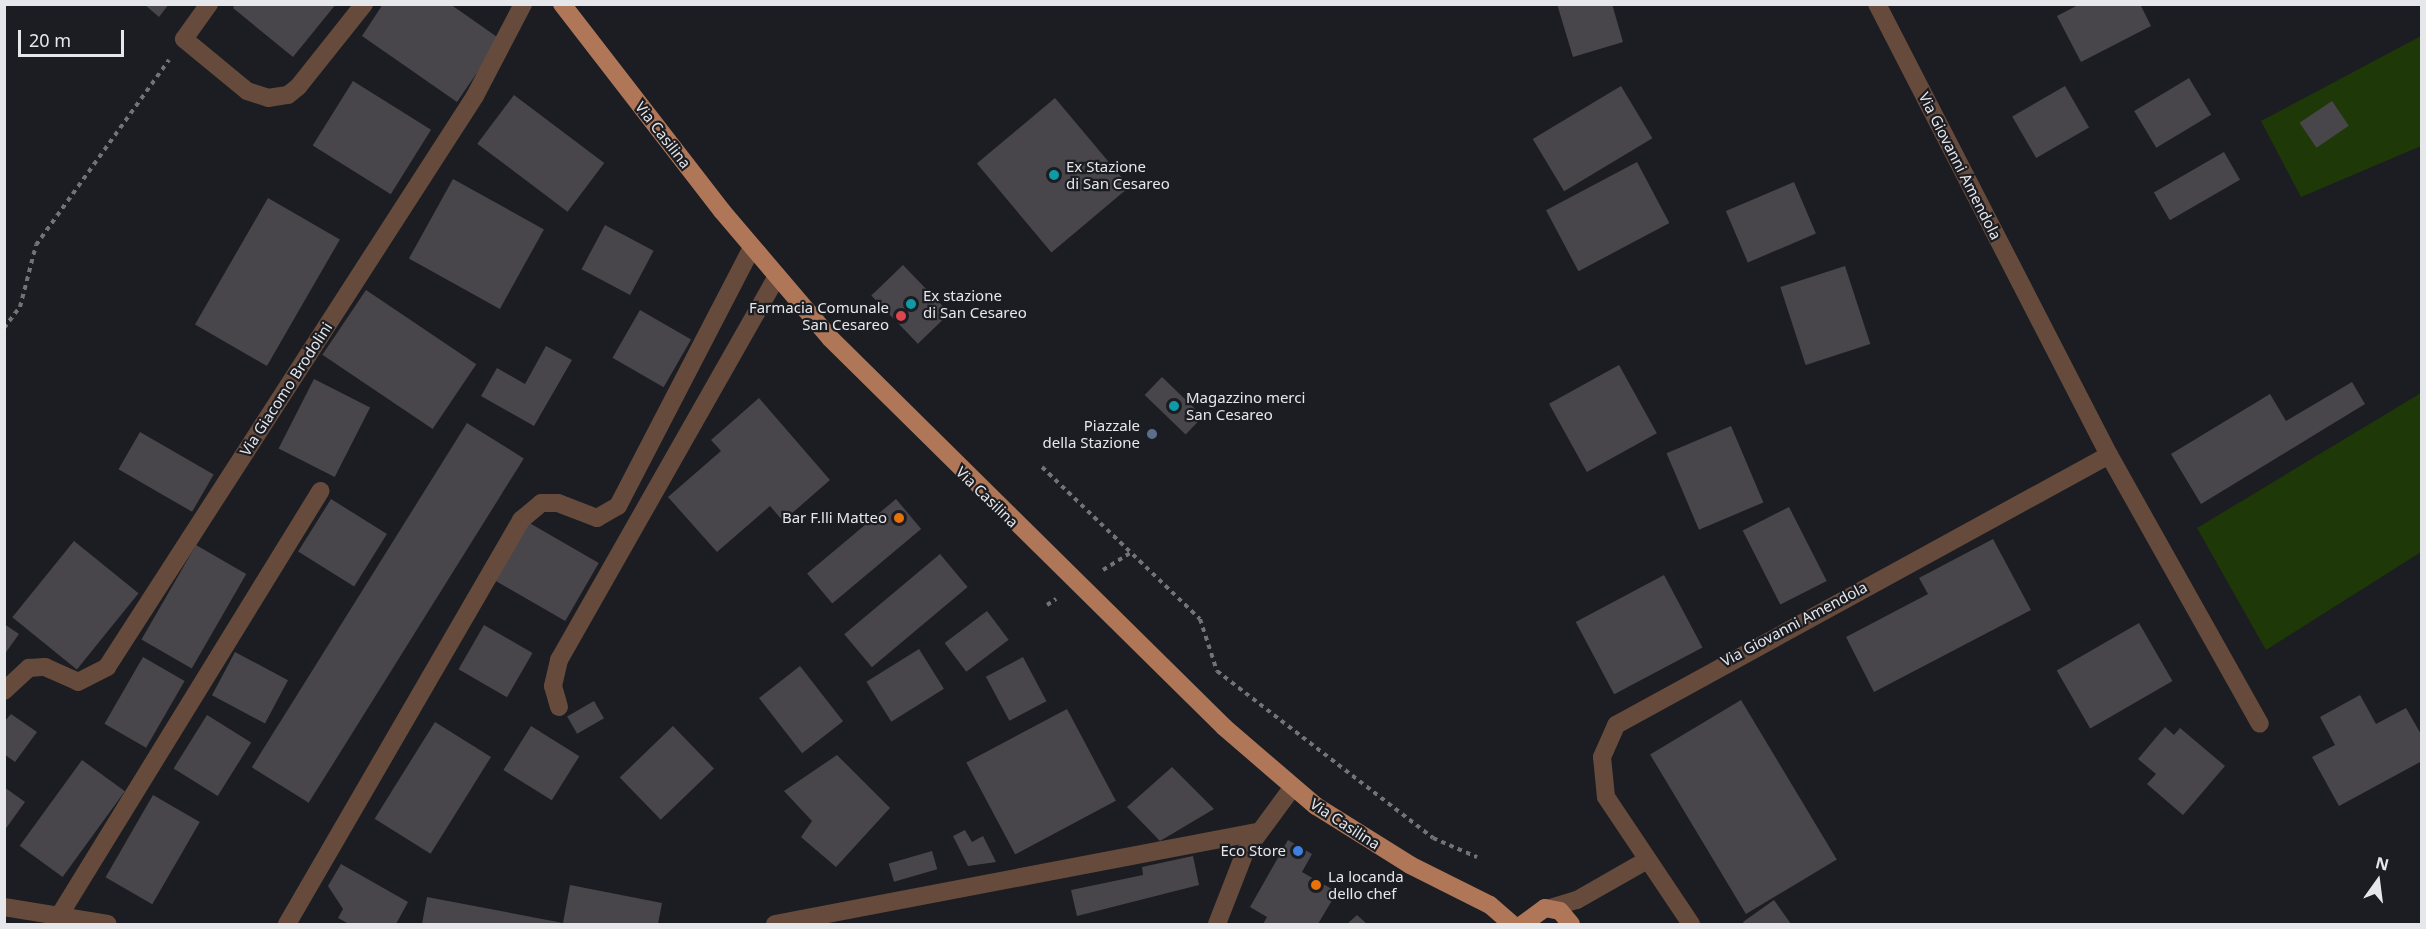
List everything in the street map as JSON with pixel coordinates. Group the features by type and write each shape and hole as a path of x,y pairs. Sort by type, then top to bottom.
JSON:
{"main road":[{"name":"Via Casilina","path":"562,4 776,278 963,474 1292,788 1367,839 1490,905 1512,924"},
{"name":"Via Casilina","path":"1490,905 1570,923"}],"street":[{"path":"208,4 184,39 248,91 279,98 305,80 364,4"},
{"name":"Via Giacomo Brodolini","path":"4,691 20,672 36,667 78,682 107,667 475,96 523,4"},
{"name":"Via Giovanni Amendola","path":"1877,4 2109,455 2260,724"},
{"path":"287,924 521,520 540,503 558,503 597,518 618,506 752,248"},
{"path":"559,707 553,686 559,660 776,278"},
{"name":"Via Giovanni Amendola","path":"1691,924 1603,790 1602,757 1616,725 2109,455"},
{"path":"59,916 320,491"},
{"path":"1217,924 1256,832 1292,788"},
{"path":"775,924 1256,832"},
{"path":"1535,915 1577,900 1647,860"},
{"path":"1570,923 1577,900"},
{"path":"4,907 108,924"}],"path":[{"path":"4,328 20,308 36,245 184,39"},
{"path":"1042,467 1200,619 1217,671 1433,838 1477,857"}],"green space":[{"path":"2421,36 2421,146 2301,197 2261,121"},
{"path":"2421,393 2421,552 2266,650 2197,528"}],"building":[{"path":"144,4 169,4 159,17"},
{"path":"235,4 336,4 293,57 233,8"},
{"path":"383,4 450,4 500,39 457,102 362,36"},
{"path":"1557,4 1612,4 1623,42 1573,57"},
{"path":"2080,4 2140,4 2151,26 2081,62 2057,16"},
{"path":"2189,78 2211,115 2156,148 2134,111"},
{"path":"353,81 431,130 391,194 313,145"},
{"path":"1621,86 1652,138 1564,191 1533,139"},
{"path":"2065,86 2089,128 2036,158 2012,116"},
{"path":"514,95 604,163 568,212 477,144"},
{"name":"Ex Stazione di San Cesareo","path":"1055,98 1130,187 1051,252 977,164"},
{"path":"2332,101 2349,126 2316,148 2300,123"},
{"path":"2224,152 2240,180 2170,220 2154,192"},
{"path":"1637,162 1669,223 1578,271 1546,210"},
{"path":"453,179 544,229 500,309 409,259"},
{"path":"1794,182 1816,234 1748,262 1726,211"},
{"path":"268,198 340,240 267,366 195,324"},
{"path":"605,225 654,251 630,295 582,269"},
{"name":"Ex stazione di San Cesareo","path":"903,265 950,313 918,344 871,296"},
{"path":"1845,266 1870,344 1806,365 1780,287"},
{"path":"366,290 476,364 433,429 322,355"},
{"path":"640,310 691,340 664,387 612,358"},
{"path":"546,346 572,360 534,426 481,396 497,368 525,384"},
{"path":"1619,365 1657,433 1587,472 1549,404"},
{"name":"Magazzino merci San Cesareo","path":"1162,377 1203,417 1186,435 1145,395"},
{"path":"314,379 370,408 335,477 279,448"},
{"path":"2352,382 2365,404 2201,504 2171,454 2270,394 2286,421"},
{"path":"759,398 830,480 783,521 770,506 717,552 668,497 721,451 711,440"},
{"path":"467,423 524,459 309,803 252,767"},
{"path":"1731,426 1763,502 1699,530 1667,453"},
{"path":"140,432 214,474 192,512 119,469"},
{"path":"331,499 387,534 354,587 298,552"},
{"path":"896,499 921,529 832,603 807,574"},
{"path":"1789,507 1827,581 1780,605 1743,531"},
{"path":"526,521 599,563 565,621 492,579"},
{"path":"1993,539 2031,610 1874,692 1846,637 1928,594 1919,578"},
{"path":"74,541 139,593 77,669 12,617"},
{"path":"196,545 246,574 192,668 142,639"},
{"path":"940,554 968,587 872,667 844,634"},
{"path":"1664,575 1702,647 1614,694 1576,622"},
{"path":"987,611 1009,640 966,672 945,643"},
{"path":"2139,623 2172,681 2090,729 2057,670"},
{"path":"4,624 19,634 4,655"},
{"path":"484,625 532,653 507,697 458,669"},
{"path":"919,649 944,689 891,722 866,682"},
{"path":"235,652 288,680 265,723 212,695"},
{"path":"143,657 185,681 146,748 104,724"},
{"path":"1023,657 1046,701 1009,721 986,677"},
{"path":"800,666 843,721 802,753 759,698"},
{"path":"2360,695 2376,724 2406,708 2422,736 2422,761 2339,806 2312,757 2335,745 2320,717"},
{"path":"1741,700 1837,859 1746,914 1650,755"},
{"path":"594,701 604,718 577,734 567,716"},
{"path":"1067,709 1116,801 1015,854 966,763"},
{"path":"11,714 37,732 15,762 4,754 4,722"},
{"path":"207,715 251,743 218,796 174,768"},
{"path":"435,722 491,757 431,854 375,819"},
{"path":"531,726 579,756 552,800 503,770"},
{"path":"673,726 714,768 661,820 620,777"},
{"path":"2165,727 2174,735 2180,728 2225,766 2183,815 2147,784 2156,774 2138,759"},
{"path":"837,755 890,808 836,867 801,837 812,821 784,791"},
{"path":"82,760 125,791 63,877 20,846"},
{"path":"1172,767 1214,809 1160,841 1127,807"},
{"path":"4,787 25,802 4,831"},
{"path":"153,795 200,822 152,904 106,877"},
{"path":"965,830 972,842 983,836 996,862 968,866 953,836"},
{"path":"1288,840 1312,854 1302,872 1337,892 1318,924 1263,924 1267,917 1250,907"},
{"path":"932,851 937,869 894,882 889,863"},
{"path":"1193,856 1199,885 1077,916 1071,890 1143,875 1142,867"},
{"path":"341,864 408,902 396,924 349,924 338,918 343,909 328,886"},
{"path":"570,885 662,903 658,924 422,924 427,897 563,923"},
{"path":"1774,900 1791,924 1744,924 1743,922"},
{"path":"1357,915 1367,924 1347,924"}],"place":[{"name":"Ex Stazione di San Cesareo","path":"1054,175"},
{"name":"Ex stazione di San Cesareo","path":"911,304"},
{"name":"Farmacia Comunale San Cesareo","path":"901,316"},
{"name":"Magazzino merci San Cesareo","path":"1174,406"},
{"name":"Piazzale della Stazione","path":"1152,434"},
{"name":"Bar F.lli Matteo","path":"899,518"},
{"name":"Eco Store","path":"1298,851"},
{"name":"La locanda dello chef","path":"1316,885"}]}
